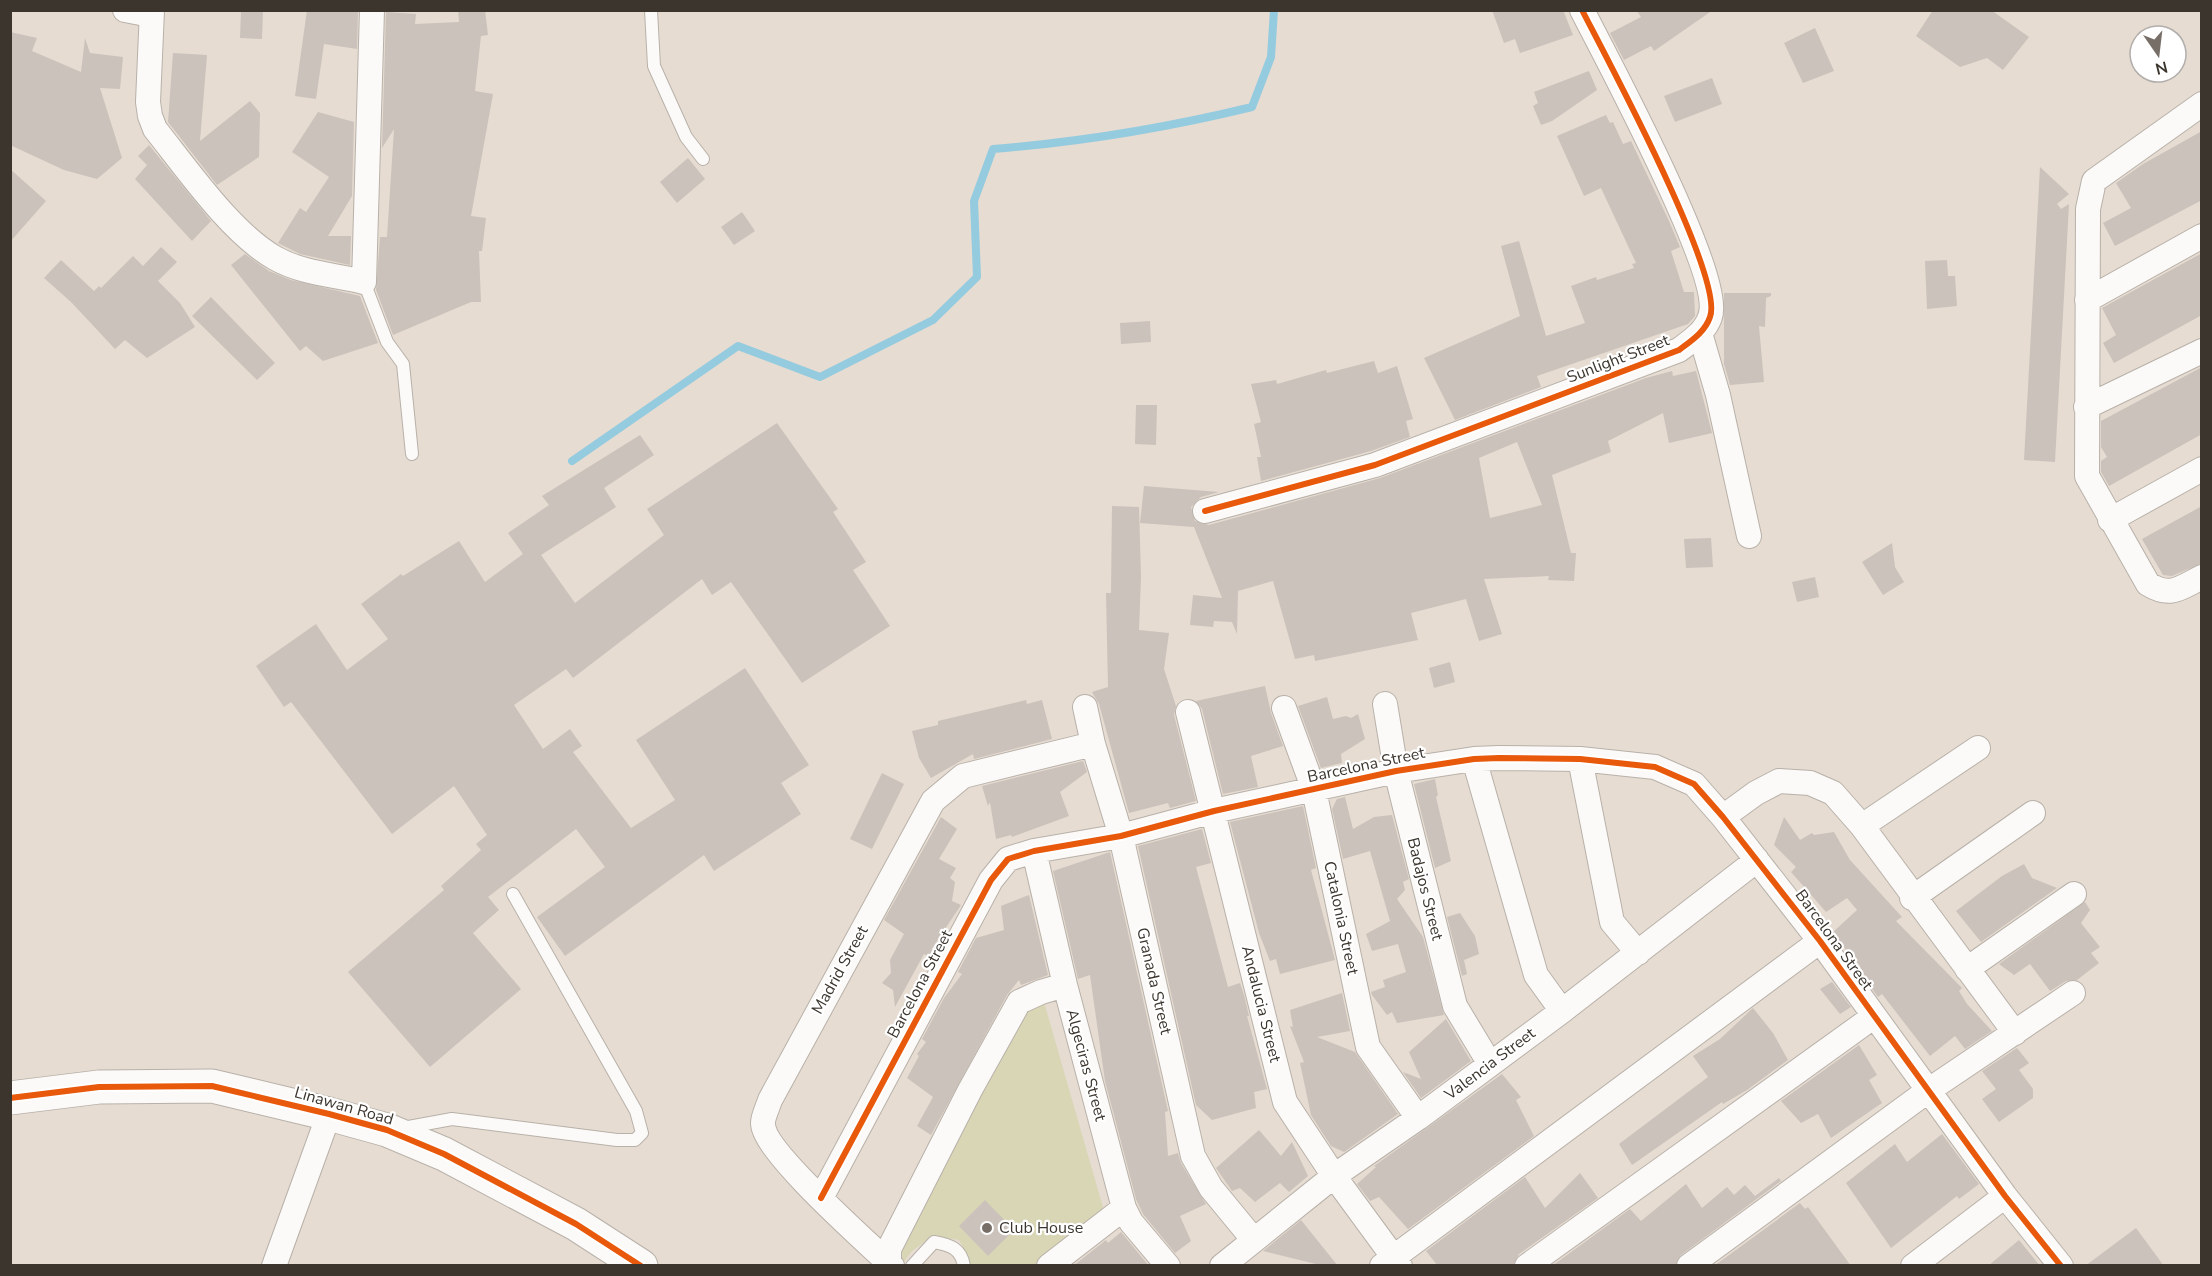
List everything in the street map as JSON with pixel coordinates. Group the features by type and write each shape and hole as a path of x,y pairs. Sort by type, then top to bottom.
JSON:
{"street":[{"path":"125,10 152,13 148,102 155,129 228,218 275,258 304,269 364,282 372,10"},
{"path":"1582,10 1697,247 1709,293 1711,316 1700,333 1718,395 1749,536"},
{"path":"2202,104 2094,181 2088,209 2086,407 2087,476 2148,584 2161,591 2174,591 2202,577"},
{"path":"2087,300 2202,236"},
{"name":"Sunlight Street","path":"1204,511 1375,465 1679,350 1700,333"},
{"path":"2086,407 2202,351"},
{"path":"2110,520 2202,469"},
{"name":"Badajos Street","path":"1385,704 1396,771 1455,1006 1490,1064"},
{"name":"Granada Street","path":"1085,707 1093,744 1121,836 1193,1156 1211,1188 1253,1239"},
{"name":"Catalonia Street","path":"1284,708 1314,790 1368,1047 1418,1118"},
{"name":"Andalucia Street","path":"1188,712 1285,1102 1392,1263"},
{"name":"Madrid Street","path":"898,1265 821,1198 770,1143 763,1123 770,1100 933,801 963,776 1093,744"},
{"path":"1862,826 1978,748"},
{"path":"1474,759 1536,975 1562,1011"},
{"name":"Barcelona Street","path":"821,1198 991,880 1008,859 1035,851 1121,836 1214,811 1396,771 1474,759 1580,759 1654,767 1694,784 1723,817 1820,941 2005,1196 2061,1266"},
{"path":"1580,759 1612,922 1638,953"},
{"path":"1723,817 1756,793 1779,782 1810,783 1833,793 1862,826 1912,898 2015,1034"},
{"path":"1912,898 2033,813"},
{"name":"Algeciras Street","path":"1035,851 1065,985 1124,1208 1131,1222 1168,1266"},
{"name":"Valencia Street","path":"1222,1266 1334,1176 1418,1118 1562,1011 1757,860"},
{"path":"1967,969 2074,894"},
{"path":"1392,1263 1820,941"},
{"path":"898,1265 889,1249 970,1090 1019,1002 1065,985"},
{"path":"1689,1266 1929,1090 2073,993"},
{"path":"1527,1266 1873,1017"},
{"name":"Linawan Road","path":"10,1098 99,1087 212,1086 329,1114 387,1130 444,1154 576,1224 640,1266"},
{"path":"274,1266 329,1114"},
{"path":"1925,1262 2005,1196"},
{"path":"1049,1266 1124,1208"}],"lane":[{"path":"651,10 654,66 686,137 703,159"},
{"path":"364,282 387,342 403,364 412,454"},
{"path":"387,1130 452,1119 617,1140 635,1140 642,1133 642,1123 636,1111 513,894"},
{"path":"898,1265 934,1242 952,1245 962,1256 964,1266"}],"shaded area":[{"path":"1042,995 1104,1211 1038,1265 969,1265 969,1258 959,1240 933,1236 912,1251 903,1263 885,1266 1013,1023"}],"building":[{"path":"241,10 263,10 262,39 240,38"},
{"path":"307,10 358,10 357,49 324,44 316,99 295,96"},
{"path":"458,10 485,10 488,35 481,36 475,91 493,94 471,216 486,218 482,251 479,251 481,302 471,302 393,335 376,290 380,237 387,237 394,129 382,148 386,12 416,14 415,24 459,22"},
{"path":"1492,10 1563,10 1573,35 1520,53 1515,39 1504,43"},
{"path":"1636,10 1713,10 1654,51 1651,46 1624,60 1610,33 1641,17"},
{"path":"1933,10 1991,10 2029,37 2003,70 1987,58 1960,67 1916,36"},
{"path":"1815,28 1834,71 1803,83 1784,43"},
{"path":"10,32 37,38 32,51 81,72 85,38 90,53 123,57 120,89 100,88 122,158 97,179 64,170 10,145"},
{"path":"173,53 207,55 200,141 250,101 260,113 259,157 217,185 168,122"},
{"path":"1589,71 1597,90 1552,121 1541,125 1533,106 1538,103 1534,92"},
{"path":"1712,78 1722,104 1675,122 1664,96"},
{"path":"318,112 354,122 352,196 328,236 351,236 350,265 300,254 278,243 300,208 306,212 329,177 292,152"},
{"path":"1606,115 1610,123 1613,122 1623,144 1631,141 1669,221 1680,247 1671,251 1684,292 1694,292 1695,316 1688,324 1537,376 1541,387 1455,420 1424,358 1520,316 1501,246 1519,241 1546,336 1585,323 1571,286 1634,268 1632,264 1636,263 1601,188 1584,196 1557,136"},
{"path":"2202,131 2202,200 2115,246 2103,223 2131,208 2116,183 2143,164"},
{"path":"149,145 211,221 192,241 135,179 147,165 138,156"},
{"path":"688,158 705,179 677,203 660,182"},
{"path":"2040,167 2069,194 2057,204 2061,209 2069,204 2055,462 2024,460"},
{"path":"10,169 46,201 10,242"},
{"path":"742,212 755,231 734,245 721,227"},
{"path":"161,247 177,262 158,281 180,303 195,327 147,358 125,340 115,349 71,302 44,278 61,260 94,291 99,286 101,288 133,256 143,266"},
{"path":"2202,253 2202,315 2114,363 2103,343 2116,335 2102,308"},
{"path":"245,254 269,271 291,280 360,296 378,343 323,361 306,346 300,351 231,265"},
{"path":"1947,260 1948,276 1955,276 1957,306 1927,309 1925,261"},
{"path":"1724,293 1771,293 1771,296 1766,298 1765,327 1759,326 1764,382 1730,385 1724,364"},
{"path":"211,297 275,363 257,380 192,316"},
{"path":"1150,321 1151,342 1121,344 1120,323"},
{"path":"1374,361 1378,373 1397,366 1413,419 1406,421 1410,437 1371,451 1261,481 1257,457 1261,457 1254,424 1261,422 1251,384 1276,380 1277,384 1326,370 1327,373"},
{"path":"2202,367 2202,434 2109,486 2101,472 2101,461 2107,457 2101,447 2101,421"},
{"path":"1672,371 1673,376 1696,371 1712,433 1669,443 1663,413 1608,441 1611,452 1552,475 1571,553 1576,553 1574,581 1548,580 1549,576 1484,579 1502,634 1479,641 1466,599 1411,613 1418,640 1315,661 1314,655 1295,659 1273,581 1238,591 1237,634 1232,622 1214,621 1213,627 1190,625 1193,595 1222,598 1194,527 1140,523 1144,486 1219,492 1201,497 1191,507 1195,521 1209,525 1380,478 1646,378","holes":["1517,442 1542,505 1490,518 1479,458"]},
{"path":"1136,405 1157,405 1156,445 1135,444"},
{"path":"777,423 838,509 833,512 866,562 853,570 890,626 802,683 731,582 712,595 702,579 573,678 566,669 514,705 543,749 570,729 582,746 573,752 631,828 675,800 636,740 745,668 809,765 781,783 801,814 714,871 704,855 565,956 537,917 605,867 576,829 488,897 499,910 473,933 521,989 430,1067 348,972 444,890 441,886 481,850 476,844 487,835 454,786 392,834 291,702 284,707 256,666 316,624 347,670 388,639 361,604 401,574 403,576 459,541 485,582 523,554 508,533 549,505 542,496 640,435 654,455 604,488 616,507 541,555 575,603 664,535 647,509"},
{"path":"1112,506 1139,507 1141,577 1139,630 1169,633 1164,669 1176,706 1174,715 1196,801 1170,808 1168,803 1129,813 1099,704 1092,692 1108,687 1106,593 1111,593"},
{"path":"2202,506 2202,563 2172,576 2163,575 2142,539"},
{"path":"1711,538 1713,567 1686,568 1684,539"},
{"path":"1892,543 1895,567 1904,582 1883,595 1862,562"},
{"path":"1815,577 1819,597 1797,602 1792,582"},
{"path":"1450,662 1455,682 1434,688 1429,668"},
{"path":"1265,686 1271,713 1283,746 1251,756 1258,787 1223,794 1202,709 1196,701"},
{"path":"1327,697 1333,719 1346,716 1351,718 1358,714 1365,739 1341,754 1342,763 1321,768 1298,706"},
{"path":"1026,700 1027,704 1042,700 1052,739 974,759 973,754 931,778 919,758 912,731 938,725 938,721"},
{"path":"1083,761 1087,772 1060,792 1069,816 1012,837 1011,835 996,839 990,802 988,806 982,786"},
{"path":"882,773 904,784 872,849 850,839"},
{"path":"1435,779 1438,795 1436,797 1451,861 1435,868 1414,784"},
{"path":"1345,797 1353,829 1374,817 1392,815 1409,879 1403,882 1405,890 1397,899 1423,937 1444,1015 1397,1023 1392,1012 1387,1015 1372,995 1371,992 1385,987 1383,980 1406,972 1398,944 1372,951 1366,934 1390,921 1370,851 1343,859 1332,809 1337,799"},
{"path":"1303,806 1316,868 1311,870 1335,960 1280,974 1276,959 1270,961 1259,933 1230,822"},
{"path":"941,817 957,829 939,859 956,868 950,878 955,882 952,901 961,905 931,950 938,948 933,959 924,954 895,1007 893,990 882,983 891,973 890,960 904,934 884,920"},
{"path":"1784,817 1800,840 1812,833 1814,835 1834,832 1850,860 1902,917 1896,921 1962,988 1959,991 1967,1004 1992,1031 1965,1049 1955,1036 1930,1056 1882,994 1878,997 1857,968 1860,966 1832,933 1857,910 1847,898 1826,912 1791,872 1796,867 1774,845"},
{"path":"1202,829 1211,863 1196,867 1228,987 1240,983 1244,995 1249,1016 1247,1016 1267,1089 1254,1092 1256,1108 1212,1120 1196,1105 1138,846"},
{"path":"1110,852 1168,1111 1165,1112 1168,1156 1178,1153 1181,1163 1206,1204 1180,1216 1191,1241 1175,1253 1143,1214 1136,1199 1105,1081 1090,975 1078,979 1053,871"},
{"path":"2024,864 2032,878 2057,888 1981,942 1956,911 2002,876"},
{"path":"1029,895 1048,975 1021,985 1019,980 1007,995 931,1135 917,1126 933,1097 907,1078 919,1056 917,1054 926,1042 922,1039 944,998 962,974 958,972 976,938 1004,930 1001,906"},
{"path":"2085,902 2090,910 2081,923 2100,947 2091,953 2099,963 2077,980 2066,981 2050,991 2030,964 2014,975 1999,964"},
{"path":"1460,913 1475,936 1479,954 1464,960 1467,974 1462,976 1447,917"},
{"path":"1832,982 1851,1007 1840,1014 1820,989"},
{"path":"1342,993 1350,1031 1317,1037 1355,1052 1398,1114 1344,1152 1331,1146 1311,1115 1300,1063 1304,1062 1290,1026 1293,1027 1290,1010"},
{"path":"1753,1008 1773,1033 1788,1060 1747,1090 1723,1104 1722,1102 1632,1165 1619,1144 1708,1077 1693,1056 1720,1039"},
{"path":"1446,1019 1471,1061 1421,1098 1403,1072 1421,1079 1409,1052"},
{"path":"1859,1045 1877,1075 1869,1080 1882,1103 1831,1138 1818,1114 1801,1123 1781,1101"},
{"path":"2017,1048 2029,1063 2019,1070 2033,1089 2033,1098 1999,1122 1982,1099 1996,1089 1982,1071"},
{"path":"1502,1074 1521,1097 1516,1100 1534,1136 1408,1229 1379,1197 1370,1201 1357,1184 1376,1167 1374,1166"},
{"path":"1259,1130 1281,1156 1292,1142 1308,1176 1289,1192 1280,1183 1255,1202 1240,1188 1232,1191 1216,1168"},
{"path":"1942,1134 1979,1184 1959,1199 1957,1196 1891,1248 1846,1183 1895,1144 1907,1162"},
{"path":"1580,1173 1598,1198 1519,1254 1513,1266 1438,1266 1426,1251 1525,1177 1545,1208"},
{"path":"1779,1178 1781,1181 1681,1255 1675,1266 1552,1266 1630,1209 1641,1221 1686,1184 1702,1208 1727,1187 1734,1195 1745,1185 1755,1196"},
{"name":"Club House","path":"985,1200 1014,1230 988,1256 959,1226"},
{"path":"1800,1203 1805,1209 1808,1207 1851,1266 1714,1266"},
{"path":"1301,1220 1338,1266 1324,1266 1263,1251"},
{"path":"2136,1228 2164,1266 2085,1266"},
{"path":"1121,1232 1149,1266 1073,1266 1106,1240 1108,1243"},
{"path":"2019,1240 2040,1266 1988,1266"}],"waterway":[{"path":"572,461 738,346 820,377 933,320 977,277 974,201 993,149 1123,133 1252,107 1271,57 1274,10"}],"cycle path":[{"path":"1205,511 1375,465 1679,350 1705,327 1710,317 1710,295 1700,259 1661,166 1582,10"},
{"path":"821,1198 991,880 1008,859 1034,851 1121,836 1214,811 1396,771 1474,759 1580,759 1655,767 1694,784 1723,817 1820,941 2005,1196 2061,1266"},
{"path":"10,1098 99,1087 212,1086 329,1114 387,1130 444,1154 576,1224 641,1266"}],"place":[{"name":"Club House","path":"987,1228"}]}
